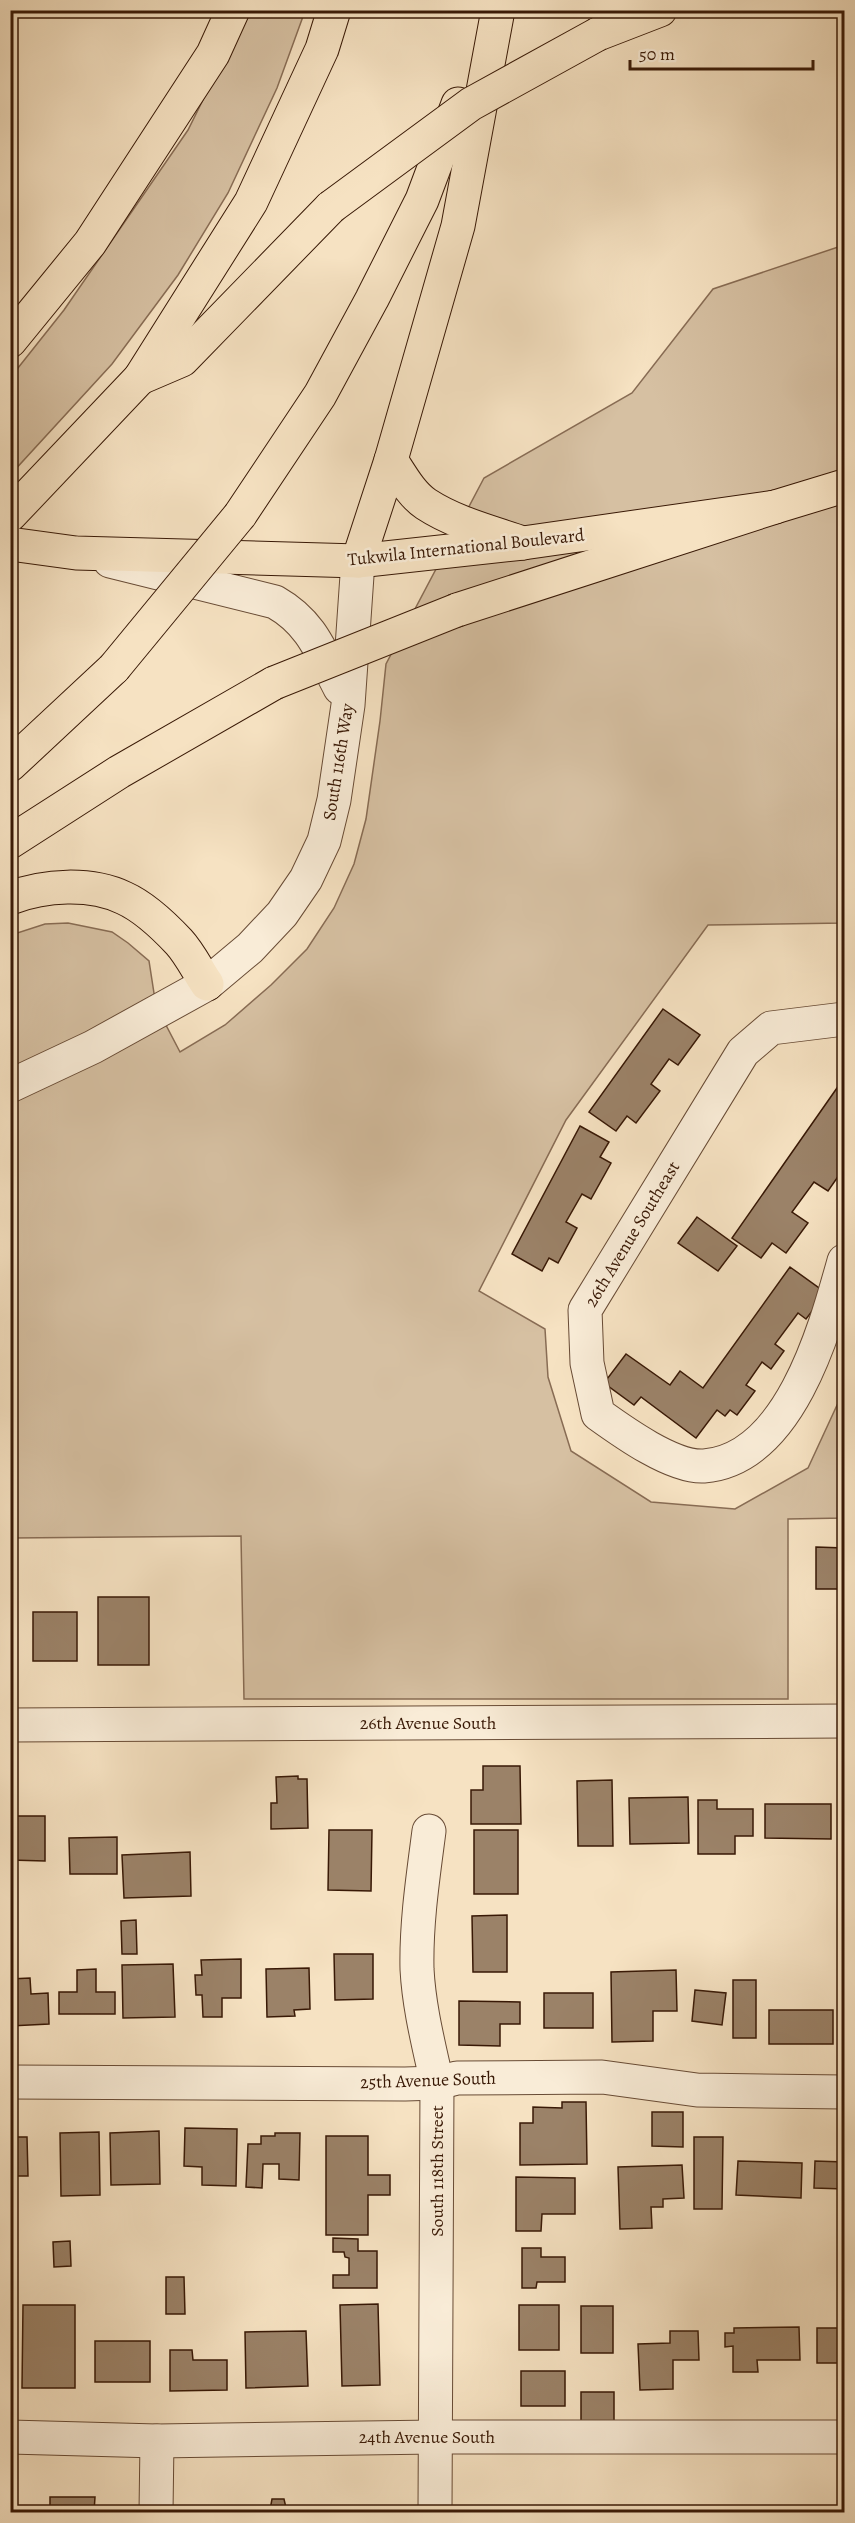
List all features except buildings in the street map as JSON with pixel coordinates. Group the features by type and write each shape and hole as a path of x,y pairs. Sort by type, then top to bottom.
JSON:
{"main road":[{"path":"10,341 90,243 213,54 233,10"},
{"path":"10,515 140,378 251,202 322,49 334,10"},
{"path":"10,765 114,668 240,515 320,395 417,210 466,82 486,10"},
{"path":"358,561 391,460 458,226 498,10"},
{"path":"140,378 182,360 331,207 471,104 598,34 660,10"},
{"path":"391,460 411,489 426,504 456,519 523,543"},
{"name":"Tukwila International Boulevard","path":"10,544 76,553 358,561 523,543 775,507 844,486"},
{"path":"10,842 120,772 274,683 458,610 775,507"},
{"path":"10,898 44,888 71,887 124,898 145,912 180,943 207,984"}],"street":[{"path":"76,553 275,602 294,612 309,630 348,705"},
{"name":"South 116th Way","path":"10,1086 93,1047 207,984 250,948 282,915 306,879 324,841 334,800 348,705 358,561"},
{"name":"26th Avenue Southeast","path":"844,1019 771,1028 743,1052 585,1310 587,1363 598,1414 627,1434 671,1459 704,1466 734,1457 758,1442 781,1419 822,1338 844,1261"},
{"name":"26th Avenue South","path":"10,1725 844,1721"},
{"name":"South 118th Street","path":"429,1831 417,1924 417,1971 422,2014 437,2083 435,2512"},
{"name":"25th Avenue South","path":"10,2082 437,2083 457,2078 602,2077 697,2090 844,2092"},
{"name":"24th Avenue South","path":"10,2437 158,2441 436,2437 844,2437"},
{"path":"156,2512 158,2441"}],"shaded area":[{"path":"247,11 305,11 277,88 228,193 178,275 112,364 11,474 10,378 64,310 188,130"},
{"path":"844,245 844,923 708,925 566,1120 479,1291 545,1329 548,1377 571,1451 651,1502 735,1509 808,1468 844,1390 844,1518 788,1519 788,1699 244,1699 241,1536 11,1538 11,935 45,924 68,923 112,932 128,943 149,961 156,1006 180,1052 225,1025 271,985 307,949 334,908 354,864 366,819 386,664 484,478 632,393 713,289"}]}
